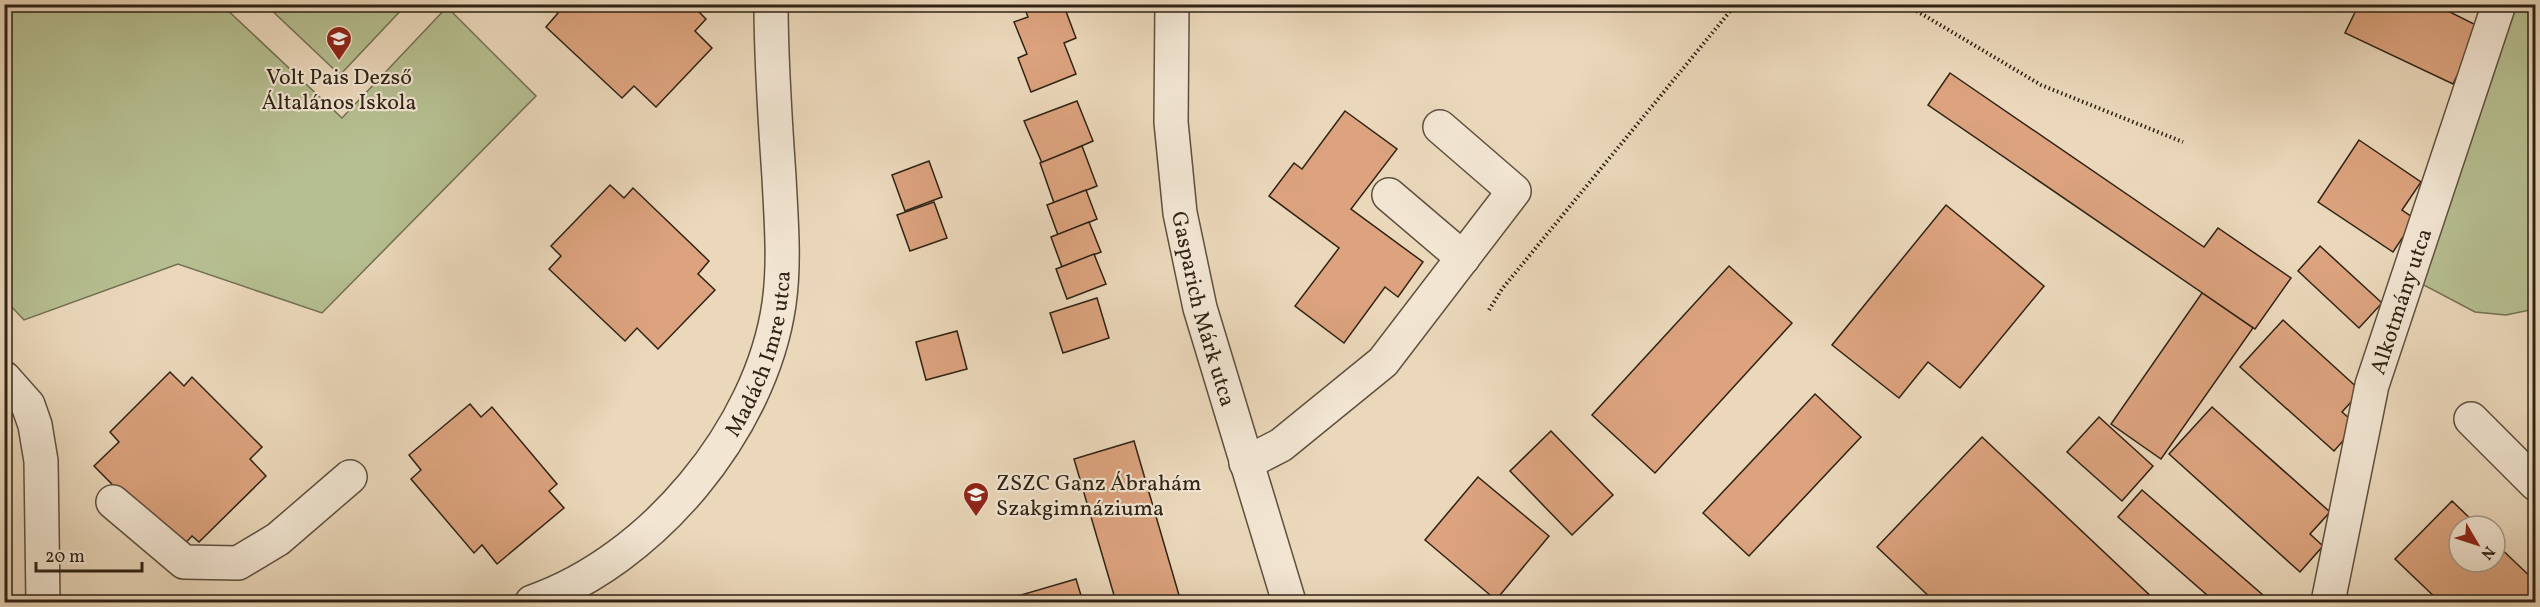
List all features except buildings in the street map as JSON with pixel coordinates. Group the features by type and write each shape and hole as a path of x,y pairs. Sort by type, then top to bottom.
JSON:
{"street":[{"name":"Madách Imre utca","path":"532,603 555,594 614,560 668,514 709,465 741,415 764,364 779,305 783,247 771,53 771,4"},
{"name":"Gasparich Márk utca","path":"1172,4 1171,122 1180,213 1200,308 1290,603"},
{"name":"Alkotmány utca","path":"2328,603 2372,385 2499,4"},
{"path":"1246,463 1281,445 1383,362 1514,191 1440,127"},
{"path":"1389,195 1463,258"},
{"path":"4,378 28,405 35,425 41,461 43,603"},
{"path":"2471,419 2535,484"},
{"path":"113,502 184,562 238,563 278,539 350,477"}],"path":[{"path":"1489,310 1502,289 1736,4"},
{"path":"1905,4 2041,85 2183,142"}],"green space":[{"path":"4,5 222,5 342,118 447,7 536,96 322,313 178,264 24,320 5,300"},
{"path":"266,5 406,5 340,75"},
{"path":"2512,5 2535,5 2535,309 2506,315 2475,312 2416,281"}],"place":[{"name":"Volt Pais Dezső Általános Iskola","path":"339,62"},
{"name":"ZSZC Ganz Ábrahám Szakgimnáziuma","path":"976,518"}]}
